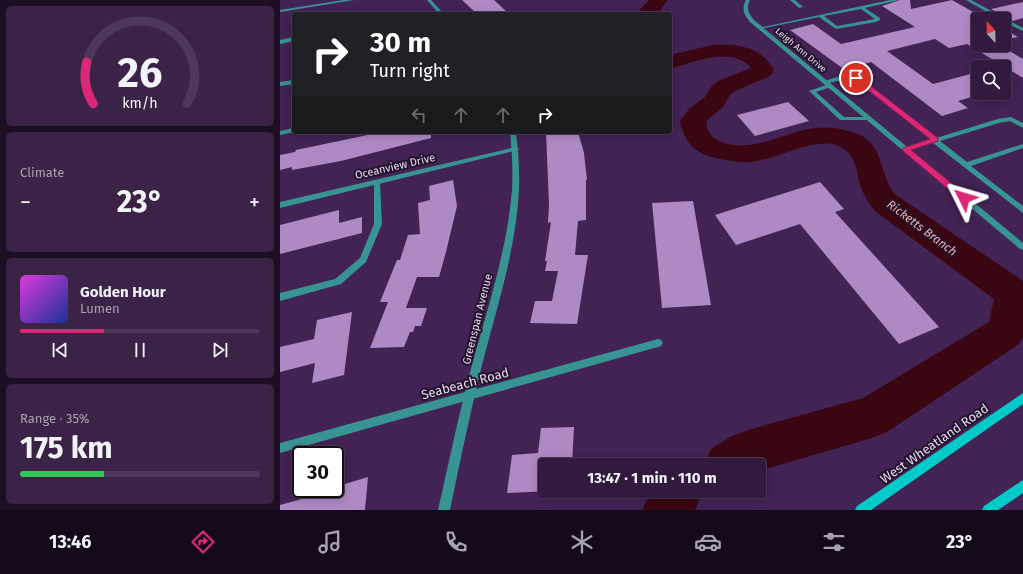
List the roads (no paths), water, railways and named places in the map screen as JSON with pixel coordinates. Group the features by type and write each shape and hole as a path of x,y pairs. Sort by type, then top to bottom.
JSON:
{"main road":[{"name":"West Wheatland Road","path":"861,510 1023,398"},
{"path":"988,510 1023,486"}],"street":[{"path":"280,11 352,0"},
{"path":"429,0 440,12"},
{"name":"Leigh Ann Drive","path":"748,0 744,10 746,16 1023,248"},
{"path":"792,0 801,7"},
{"path":"760,28 897,0"},
{"path":"970,0 991,12"},
{"path":"820,16 836,28 868,23 878,19 861,7"},
{"path":"1011,23 1023,30"},
{"path":"280,42 292,39"},
{"path":"869,119 842,119 812,92 837,79 856,78 1023,210"},
{"path":"280,84 292,82"},
{"path":"906,149 998,121 1011,119 1023,126"},
{"path":"280,133 292,130"},
{"name":"Greenspan Avenue","path":"444,510 511,227 516,175 516,149 513,134"},
{"path":"966,165 1023,146"},
{"name":"Oceanview Drive","path":"280,205 516,149"},
{"path":"280,297 338,282 363,260 378,224 376,182"},
{"name":"Seabeach Road","path":"280,448 658,343"}],"waterway":[{"name":"Ricketts Branch","path":"648,12 659,0"},
{"name":"Ricketts Branch","path":"672,61 697,54 713,51 727,51 742,53 755,59 763,70 727,86 721,91 714,102 700,112 693,121 698,137 707,146 736,154 768,150 814,136 828,135 843,138 854,143 861,149 866,157 877,190 882,199 890,207 1013,293 1006,332 872,417 748,452 738,458"},
{"name":"Ricketts Branch","path":"666,510 675,498"}]}
